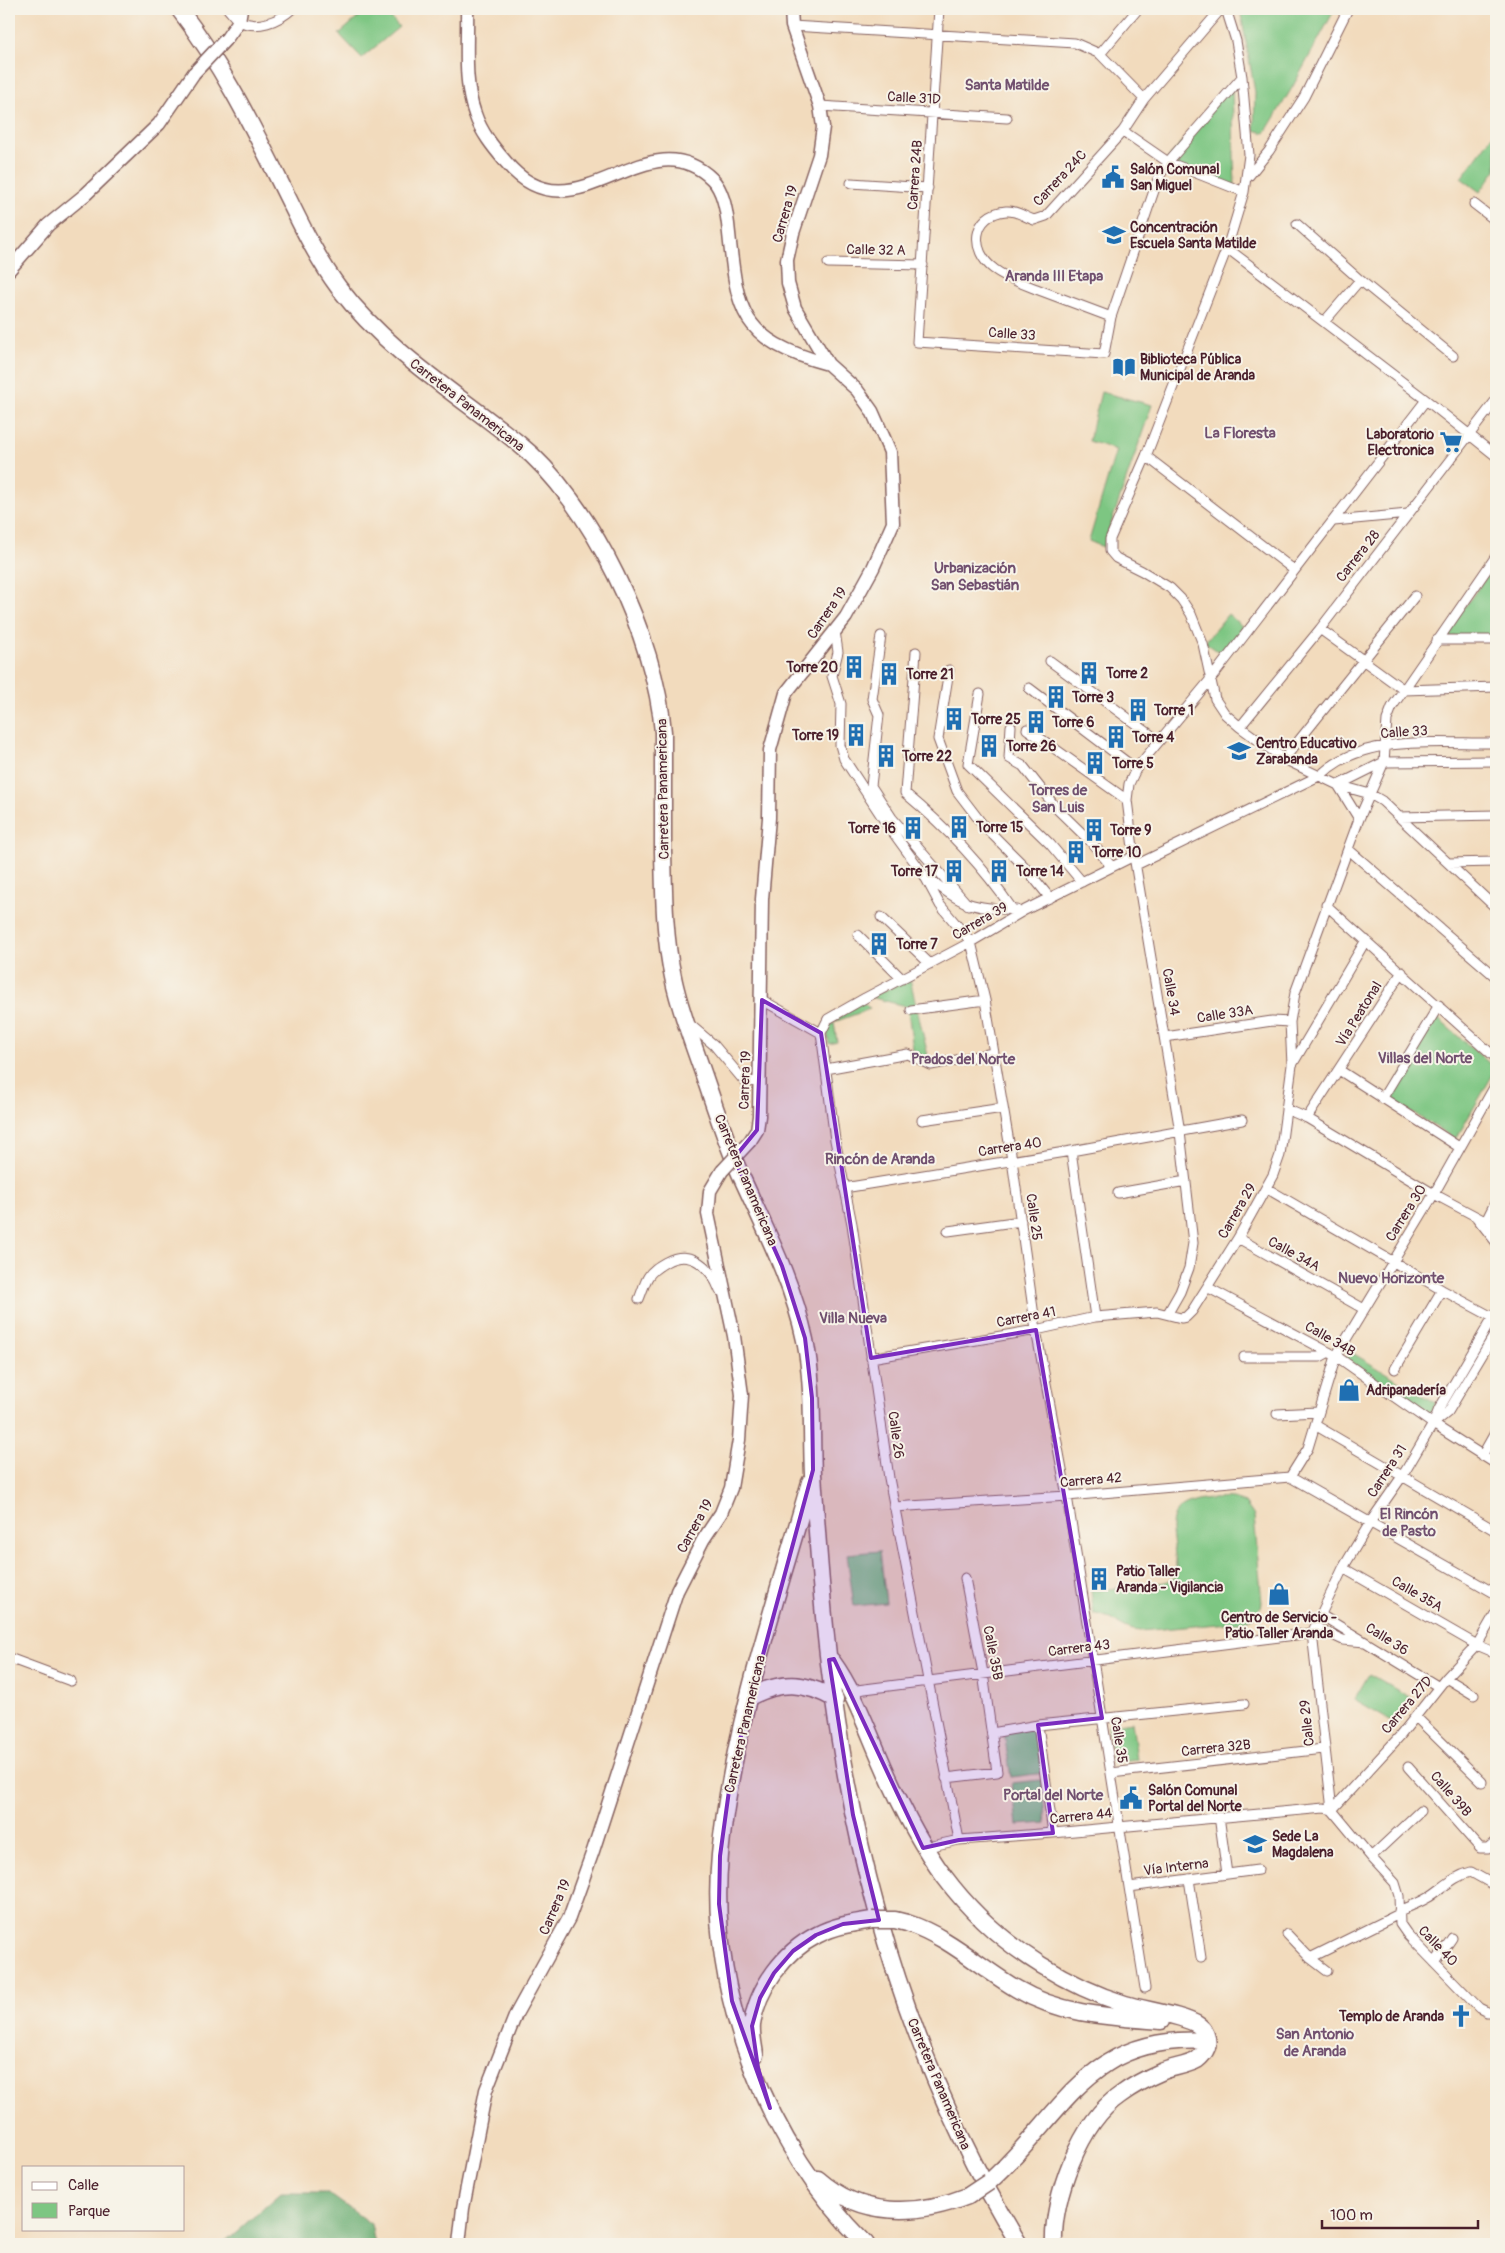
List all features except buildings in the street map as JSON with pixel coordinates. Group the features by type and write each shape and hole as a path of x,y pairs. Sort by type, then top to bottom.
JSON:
{"highway":[{"name":"Carretera Panamericana","path":"179,9 223,74 246,114 305,232 337,286 363,318 385,338 426,374 519,444 544,469 581,517 617,579 649,657 661,707 663,732 666,937 673,978 685,1020 739,1173 782,1266 804,1338 812,1398 813,1470 828,1656 853,1815 867,1876 902,1994 947,2110 974,2165 1019,2244"},
{"name":"Carretera Panamericana","path":"813,1470 749,1697 732,1769 720,1856 719,1904 723,1950 732,2001 753,2069 770,2108 801,2165 846,2224 866,2244"},
{"path":"828,1656 849,1691 900,1805 923,1848 948,1883 974,1912 1007,1942 1041,1966 1089,1990 1125,2004 1198,2025 1204,2031 1207,2041 1203,2055 1196,2061 1160,2072 1141,2082 1118,2096 1099,2115 1069,2167 1058,2199 1053,2231 1054,2244"},
{"path":"749,1697 765,1689 792,1685 819,1690 835,1699"},
{"path":"770,2108 758,2068 752,2026 760,1998 774,1972 793,1951 816,1935 843,1924 872,1920 895,1920 907,1923 936,1935 1018,1990 1044,2002 1073,2011 1198,2025"},
{"path":"801,2165 821,2182 843,2196 867,2206 893,2211 919,2210 944,2205 968,2196 990,2182 1014,2160 1066,2097 1088,2076 1112,2059 1136,2049 1162,2042 1207,2041"}],"street":[{"path":"228,9 256,25 272,22 286,15 292,9"},
{"path":"467,9 468,74 475,114 490,143 516,175 530,185 542,190 560,191 574,190 641,165 659,161 674,160 698,170 712,179 721,192 726,211 734,287 739,304 747,318 758,331 794,355 828,364"},
{"name":"Carrera 19","path":"459,2244 463,2208 486,2090 516,2014 569,1918 593,1851 677,1591 703,1540 721,1513 731,1488 739,1440 742,1395 730,1315 708,1214 710,1191 722,1171 750,1141 757,1130 762,1000 762,899 769,818 770,750 777,717 786,693 846,617 873,568 893,523 893,485 890,452 872,411 857,390 828,364 795,308 788,282 788,260 793,233 822,140 823,127 820,106 792,26 791,9"},
{"name":"Carrera 24B","path":"918,342 939,9"},
{"path":"1100,54 1138,9"},
{"name":"Carrera 24C","path":"1111,317 1011,280 994,270 978,252 978,234 982,224 988,217 1007,210 1015,211 1034,220 1046,216 1123,131 1144,99 1221,9"},
{"path":"1226,9 1236,41 1242,77 1248,135 1248,177 1227,248 1146,456 1110,539 1110,551 1116,558 1159,580 1181,599 1200,637 1215,699 1225,714 1284,759 1321,775 1338,786 1370,794 1382,801 1496,907"},
{"path":"1248,177 1304,97 1348,9"},
{"path":"9,270 48,225 86,194 159,124 194,73 227,38 240,15"},
{"path":"792,26 938,33 1075,43 1100,54 1144,99"},
{"path":"1111,317 1158,179 1168,162 1242,77"},
{"name":"Calle 31D","path":"820,106 1007,118"},
{"path":"1123,131 1168,162 1244,192"},
{"path":"851,183 928,188"},
{"path":"1474,204 1496,221"},
{"path":"1298,224 1360,280 1453,356"},
{"path":"1227,248 1496,456"},
{"name":"Calle 32 A","path":"828,263 923,264"},
{"path":"1324,322 1360,280"},
{"name":"Calle 33","path":"918,342 1104,354 1111,317"},
{"path":"1027,729 1127,800 1129,784 1136,769 1210,680 1426,400"},
{"name":"Carrera 28","path":"1240,727 1320,629 1496,400"},
{"path":"1146,456 1294,570"},
{"path":"1334,521 1408,514"},
{"path":"1292,1065 1290,1022 1295,993 1359,819 1384,762 1387,720 1392,707 1496,556"},
{"path":"1284,759 1415,596"},
{"path":"1320,629 1404,690 1496,687"},
{"path":"835,631 838,652 832,676 842,704 840,745 844,759 884,820 924,875 940,905 971,942"},
{"path":"881,636 872,699 879,715 871,786 892,818 968,905"},
{"path":"1437,640 1496,640"},
{"path":"916,652 905,793 930,814 966,850 997,886 1014,910"},
{"path":"1050,661 1159,741"},
{"path":"949,670 938,739 956,791 983,825 1024,866 1050,898"},
{"path":"1029,688 1136,769"},
{"path":"980,694 968,764 1050,844 1082,882"},
{"path":"1011,726 1010,758 1023,766 1057,809 1091,842 1112,867"},
{"name":"Calle 33","path":"1135,861 1321,775 1347,758 1386,744 1496,742"},
{"name":"Calle 33","path":"1338,786 1384,762 1496,761"},
{"path":"1338,786 1359,819"},
{"name":"Calle 34","path":"1127,800 1135,861 1180,1132 1193,1243 1186,1276 1180,1292 1168,1313"},
{"path":"1399,817 1496,815"},
{"path":"1349,850 1496,977"},
{"name":"Carrera 39","path":"821,1033 828,1019 971,942 1025,910 1112,867 1135,861"},
{"path":"1448,863 1496,862"},
{"path":"924,875 968,905 1025,910"},
{"path":"1326,905 1496,1058"},
{"path":"881,917 930,964"},
{"path":"858,935 902,979"},
{"path":"1292,1065 1366,940"},
{"name":"Calle 25","path":"971,942 985,1000 1012,1160 1036,1330 1067,1496"},
{"name":"Vía Peatonal","path":"1307,1118 1402,972"},
{"path":"762,1000 821,1033"},
{"path":"911,1010 985,1000"},
{"path":"1382,1099 1439,1005"},
{"path":"685,1020 714,1044 745,1082 760,1080"},
{"name":"Calle 33A","path":"1165,1037 1272,1021 1290,1022"},
{"name":"Calle 26","path":"821,1033 835,1140 852,1224 894,1507 958,1840"},
{"path":"826,1069 908,1054 931,1064 993,1053"},
{"name":"Carrera 29","path":"1186,1317 1238,1238 1266,1188 1280,1155 1292,1065"},
{"path":"1339,1070 1459,1147"},
{"name":"Carrera 30","path":"1290,1477 1308,1448 1333,1354 1364,1309 1434,1194 1459,1147 1495,1087"},
{"path":"922,1120 1003,1108"},
{"path":"1286,1108 1307,1118 1434,1194 1496,1227"},
{"path":"1180,1132 1242,1120"},
{"name":"Carrera 40","path":"844,1188 1180,1132"},
{"path":"1071,1151 1094,1317"},
{"path":"1118,1193 1186,1181"},
{"path":"1266,1188 1442,1290 1495,1316 1439,1409 1433,1424"},
{"path":"1486,1221 1496,1201"},
{"path":"1473,1214 1496,1242"},
{"path":"948,1231 1020,1220"},
{"name":"Calle 34A","path":"1238,1238 1364,1309"},
{"path":"639,1300 648,1277 656,1268 672,1259 686,1256 701,1264 716,1282 730,1315"},
{"name":"Calle 34B","path":"1207,1287 1333,1354 1433,1424 1496,1464"},
{"path":"1395,1369 1442,1290"},
{"name":"Carrera 41","path":"871,1358 1036,1330 1094,1317 1157,1312 1168,1313 1181,1318 1186,1317"},
{"name":"Carrera 31","path":"1313,1630 1343,1568 1371,1521 1403,1475 1433,1424 1448,1412 1496,1332"},
{"path":"1244,1357 1320,1357 1333,1354"},
{"path":"1277,1414 1318,1412"},
{"path":"1315,1426 1496,1530"},
{"path":"1482,1456 1496,1431"},
{"path":"1290,1477 1371,1521 1496,1594"},
{"name":"Carrera 42","path":"894,1507 1067,1496 1290,1477"},
{"name":"Calle 35","path":"1067,1496 1145,1988"},
{"name":"Calle 35A","path":"1343,1568 1477,1645 1496,1653"},
{"name":"Calle 35B","path":"946,1778 997,1772 983,1674 964,1578"},
{"name":"Carrera 27D","path":"1332,1810 1416,1717 1438,1687 1477,1645 1496,1612"},
{"name":"Calle 36","path":"1321,1615 1438,1687"},
{"path":"1313,1630 1343,1640 1366,1642"},
{"name":"Carrera 43","path":"849,1691 1313,1630"},
{"name":"Calle 29","path":"1313,1630 1323,1749 1332,1810"},
{"path":"9,1658 71,1681"},
{"path":"1446,1678 1474,1696"},
{"path":"992,1733 1038,1725 1244,1704"},
{"path":"1416,1717 1482,1782"},
{"path":"1038,1725 1053,1833"},
{"name":"Carrera 32B","path":"1111,1773 1323,1749"},
{"name":"Calle 39B","path":"1408,1767 1480,1848 1488,1848 1496,1841"},
{"name":"Carrera 44","path":"923,1848 958,1840 1053,1833 1219,1816 1324,1808 1332,1810"},
{"name":"Calle 40","path":"1332,1810 1395,1883 1399,1896 1400,1924 1407,1934 1479,2008 1487,2012 1496,2012"},
{"path":"1371,1857 1420,1812"},
{"name":"Vía Interna","path":"1219,1816 1227,1874"},
{"name":"Vía Interna","path":"1129,1887 1258,1870"},
{"path":"1310,1958 1429,1897 1448,1882 1470,1872 1496,1886"},
{"path":"1189,1879 1201,1957"},
{"path":"1287,1934 1310,1958 1327,1971"},
{"path":"1435,1963 1452,1938"}],"highlighted area":[{"path":"762,1000 821,1033 871,1358 1036,1330 1102,1718 1038,1725 1053,1833 959,1840 923,1848 834,1659 829,1660 853,1815 879,1920 843,1924 816,1935 793,1951 774,1973 760,1998 752,2026 758,2068 770,2108 732,2001 719,1904 720,1856 732,1769 813,1470 812,1398 805,1338 782,1266 734,1158 757,1130"}],"green space":[{"path":"368,9 384,9 399,27 362,58 339,34"},
{"path":"1240,9 1335,9 1265,133 1254,130 1255,92"},
{"path":"1232,83 1235,189 1164,163"},
{"path":"1496,131 1496,170 1480,192 1461,178"},
{"path":"1101,392 1152,405 1103,547 1089,541 1116,450 1089,441"},
{"path":"1496,563 1496,636 1447,637 1449,629"},
{"path":"1228,614 1245,629 1223,655 1205,642"},
{"path":"910,979 929,1060 924,1061 913,1050 908,1010 905,1006 870,997"},
{"path":"862,1001 870,1009 834,1022 836,1020"},
{"path":"1437,1018 1496,1069 1456,1139 1387,1098"},
{"path":"834,1023 837,1042 829,1044 826,1027"},
{"path":"1349,1351 1436,1403 1429,1417 1346,1358"},
{"path":"1208,1499 1233,1499 1245,1503 1254,1516 1262,1603 1259,1611 1254,1616 1240,1622 1140,1631 1127,1628 1107,1617 1094,1614 1091,1591 1166,1582 1174,1578 1176,1564 1172,1524 1177,1512 1183,1507 1190,1503"},
{"path":"880,1551 886,1603 854,1606 847,1554"},
{"path":"1369,1674 1411,1698 1396,1724 1354,1700"},
{"path":"1132,1722 1137,1759 1112,1762 1108,1725"},
{"path":"1037,1727 1044,1773 1011,1777 1004,1733"},
{"path":"1041,1780 1046,1823 1017,1825 1012,1783"},
{"path":"281,2193 328,2193 371,2224 375,2244 222,2244"}],"place":[{"name":"Salón Comunal San Miguel","path":"1113,177"},
{"name":"Concentración Escuela Santa Matilde","path":"1114,235"},
{"name":"Biblioteca Pública Municipal de Aranda","path":"1124,367"},
{"name":"Laboratorio Electronica","path":"1451,442"},
{"name":"Torre 20","path":"854,667"},
{"name":"Torre 2","path":"1089,673"},
{"name":"Torre 21","path":"889,674"},
{"name":"Torre 3","path":"1056,697"},
{"name":"Torre 1","path":"1138,710"},
{"name":"Torre 25","path":"954,719"},
{"name":"Torre 6","path":"1036,722"},
{"name":"Torre 19","path":"856,735"},
{"name":"Torre 4","path":"1116,737"},
{"name":"Torre 26","path":"989,746"},
{"name":"Centro Educativo Zarabanda","path":"1239,751"},
{"name":"Torre 22","path":"886,756"},
{"name":"Torre 5","path":"1095,763"},
{"name":"Torre 15","path":"959,827"},
{"name":"Torre 16","path":"913,828"},
{"name":"Torre 9","path":"1094,830"},
{"name":"Torre 10","path":"1076,852"},
{"name":"Torre 17","path":"954,871"},
{"name":"Torre 14","path":"999,871"},
{"name":"Torre 7","path":"879,944"},
{"name":"Adripanadería","path":"1349,1390"},
{"name":"Patio Taller Aranda - Vigilancia","path":"1099,1579"},
{"name":"Centro de Servicio - Patio Taller Aranda","path":"1279,1594"},
{"name":"Salón Comunal Portal del Norte","path":"1131,1798"},
{"name":"Sede La Magdalena","path":"1255,1844"},
{"name":"Templo de Aranda","path":"1461,2016"}],"district":[{"name":"Santa Matilde","path":"1007,85"},
{"name":"Aranda III Etapa","path":"1054,276"},
{"name":"La Floresta","path":"1240,433"},
{"name":"Urbanización San Sebastián","path":"975,576"},
{"name":"Torres de San Luis","path":"1058,798"},
{"name":"Villas del Norte","path":"1425,1058"},
{"name":"Prados del Norte","path":"963,1059"},
{"name":"Rincón de Aranda","path":"880,1159"},
{"name":"Nuevo Horizonte","path":"1391,1278"},
{"name":"Villa Nueva","path":"853,1318"},
{"name":"El Rincón de Pasto","path":"1409,1522"},
{"name":"Portal del Norte","path":"1053,1795"},
{"name":"San Antonio de Aranda","path":"1315,2042"}]}
